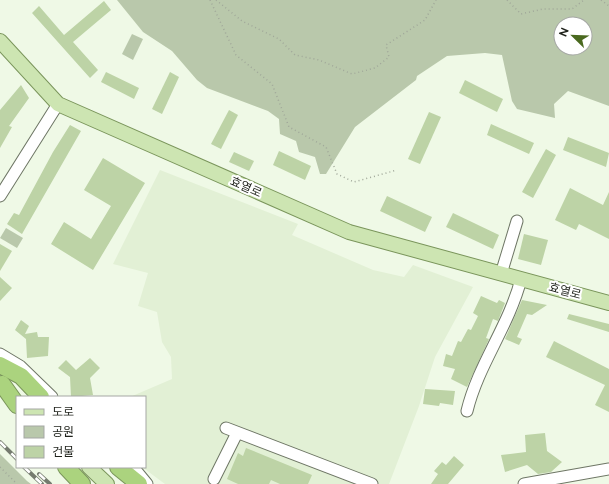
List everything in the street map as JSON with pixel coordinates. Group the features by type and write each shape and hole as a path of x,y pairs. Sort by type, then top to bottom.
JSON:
{"highway":[{"path":"0,364 21,376 40,396"},
{"path":"1,383 16,404"},
{"path":"67,468 82,484"},
{"path":"119,468 139,484"}],"main road":[{"name":"효열로","path":"0,41 58,104 349,232 609,303"},
{"path":"1,383 16,397"},
{"path":"90,468 107,484"}],"street":[{"path":"0,196 58,104"},
{"path":"501,274 517,221"},
{"path":"467,411 472,390 515,301 521,279"},
{"path":"0,354 20,366 51,396"},
{"path":"226,428 341,474 372,484"},
{"path":"214,479 237,433"},
{"path":"134,468 147,484"},
{"path":"524,484 609,469"}],"path":[{"path":"210,0 236,55 272,84 289,127 326,146 337,174 354,182 397,170"},
{"path":"216,0 242,21 279,40 295,55 319,60 352,74 375,68 389,57 386,45 425,20 436,0"},
{"path":"507,0 521,14 543,9 572,10 584,0"},
{"path":"601,0 609,6"},
{"path":"0,467 17,484"}],"shaded area":[{"path":"160,170 298,224 292,235 373,270 404,277 413,265 473,287 435,357 419,406 389,484 165,484 143,468 146,468 146,396 132,396 172,379 171,357 162,342 157,312 138,306 148,273 113,264"}],"green space":[{"path":"117,0 609,0 609,106 568,91 554,104 555,118 517,109 512,101 502,55 485,53 447,56 417,76 416,80 355,127 326,174 320,174 315,157 299,152 296,141 280,134 279,119 268,111 207,88 197,80 172,51 143,32"},
{"path":"132,34 143,39 133,60 122,54"},
{"path":"6,228 23,238 17,248 0,238"},
{"path":"0,454 27,481 31,484 0,484"}],"building":[{"path":"104,1 111,10 73,42 98,70 90,78 32,13 39,6 64,35"},
{"path":"106,72 139,88 134,99 101,82"},
{"path":"170,72 179,77 162,114 152,109"},
{"path":"465,80 503,99 497,112 459,93"},
{"path":"21,85 29,98 9,126 12,127 0,148 0,110"},
{"path":"229,110 238,115 221,149 211,144"},
{"path":"429,112 441,117 420,164 408,159"},
{"path":"491,124 534,143 529,154 487,135"},
{"path":"70,125 81,131 22,234 7,224 14,213 19,215 53,152"},
{"path":"568,137 609,153 606,167 563,150"},
{"path":"546,149 556,155 533,198 522,192"},
{"path":"279,151 311,166 305,180 273,165"},
{"path":"234,152 254,161 249,171 229,162"},
{"path":"103,158 145,183 93,270 51,244 64,222 91,239 111,206 84,190"},
{"path":"570,188 603,205 609,192 609,239 579,224 576,230 555,220"},
{"path":"387,196 432,217 425,232 380,211"},
{"path":"453,213 499,235 493,249 446,227"},
{"path":"524,234 548,240 541,265 518,259"},
{"path":"0,244 12,251 0,271"},
{"path":"0,277 12,288 0,301"},
{"path":"481,296 497,303 499,300 505,303 498,321 493,319 486,338 489,339 467,387 451,379 455,369 443,366 446,354 452,356 458,341 461,342 468,329 471,330 478,316 473,313"},
{"path":"522,300 547,305 532,315 527,314 517,337 522,339 519,345 505,339"},
{"path":"569,314 609,324 609,332 567,319"},
{"path":"21,320 29,326 25,334 37,332 38,337 49,337 48,356 27,358 26,339 15,330"},
{"path":"554,341 609,369 609,412 595,405 605,385 546,357"},
{"path":"90,358 100,368 90,378 93,395 71,396 70,377 58,368 66,360 76,370"},
{"path":"425,389 455,391 453,405 440,403 439,406 423,404"},
{"path":"545,433 547,451 562,462 551,472 538,474 527,465 505,472 501,455 526,452 525,435"},
{"path":"246,448 312,475 308,484 280,484 271,480 269,484 238,484 227,479 238,453 243,456"},
{"path":"454,456 464,465 448,484 431,484 438,474 434,471 442,462 446,465"}],"railway":[{"path":"0,442 16,458"},
{"path":"25,468 42,484"},
{"path":"39,474 50,484"}]}
